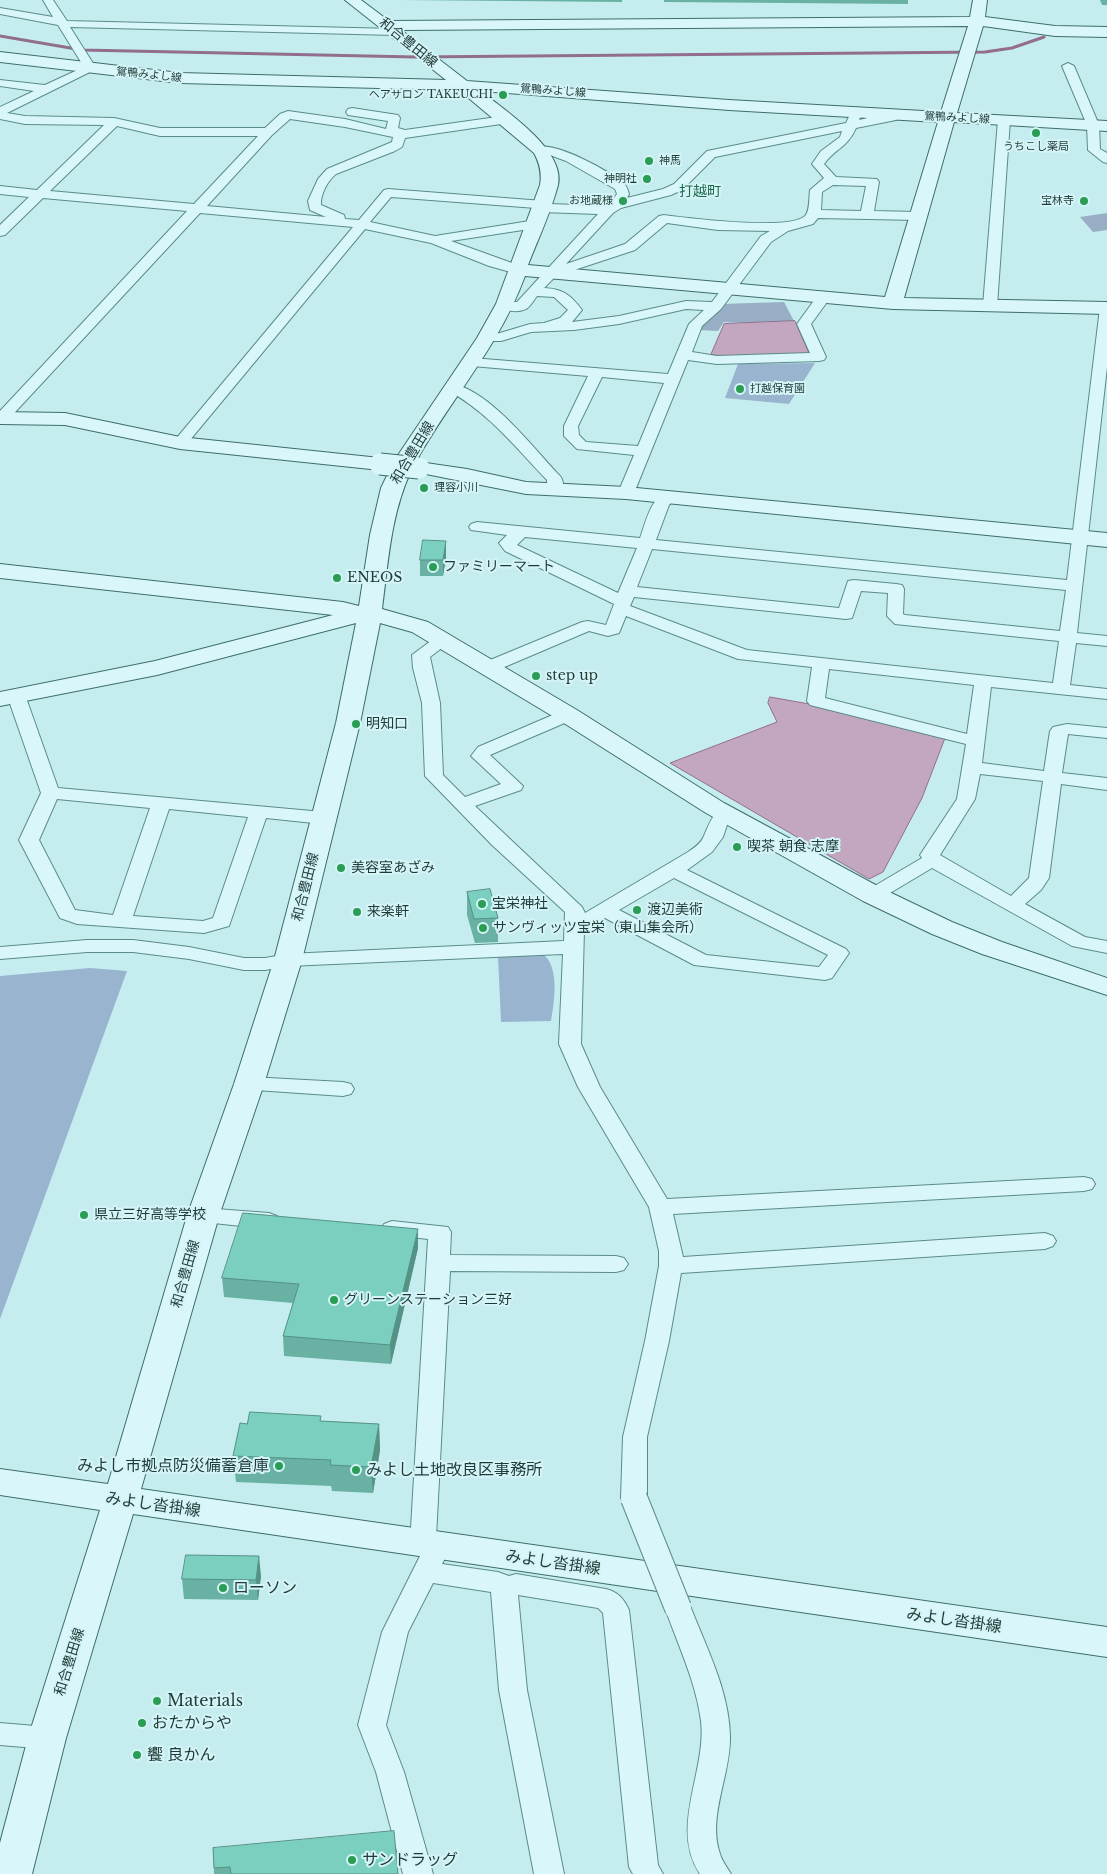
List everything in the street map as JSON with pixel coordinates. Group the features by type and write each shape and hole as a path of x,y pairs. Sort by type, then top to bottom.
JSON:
{"street":[{"path":"0,114 90,68 48,0"},
{"name":"和合豊田線","path":"12,1874 47,1738 203,1216 249,1084 288,960 322,818 348,723 369,615 380,535 392,488 405,461 472,362 504,306 549,185 551,173 544,157 462,85 427,60 391,29 352,0"},
{"path":"893,303 916,216 977,21 980,0"},
{"path":"0,12 62,23 391,29 977,21 1055,30 1107,32"},
{"name":"鴛鴨みよし線","path":"0,57 208,80 462,85 853,119 897,114 1100,126"},
{"path":"1068,66 1100,126 1094,150 1107,159"},
{"path":"0,84 47,89"},
{"path":"352,112 394,118 392,130 402,135"},
{"path":"0,114 25,120 114,122 160,132 268,132"},
{"path":"1,419 195,209 284,117 288,115 344,123 402,135 427,129 504,120"},
{"path":"829,181 830,178 818,164 824,154 845,139 853,119"},
{"path":"435,240 540,212 619,204 667,192 678,187 712,154 853,119"},
{"path":"990,306 1004,120"},
{"path":"0,232 114,122"},
{"path":"402,135 398,144 391,150 352,163 327,175 314,202 315,207 329,215 360,224 435,240 494,263 518,270 893,303 1107,308 1069,637 1061,689"},
{"path":"504,306 521,306 619,204 623,194 620,187 581,164 551,150 544,157"},
{"path":"626,493 696,324 716,306 761,244 783,228 808,220 814,214 816,190 829,181 872,182 867,215"},
{"path":"555,272 630,247 675,210 683,190 678,187"},
{"path":"0,190 360,224"},
{"path":"180,443 360,224 388,193 540,212"},
{"path":"675,210 683,222 718,226 783,228"},
{"path":"814,214 916,216"},
{"path":"535,292 561,294 565,296 575,310 565,321 544,327"},
{"path":"684,355 717,360 820,357 804,324 824,298"},
{"path":"487,338 501,337 521,330 619,320 686,305 716,306"},
{"path":"472,362 673,379"},
{"path":"597,373 571,426 572,436 582,446 644,451"},
{"path":"454,388 464,393 504,425 555,479 555,491"},
{"path":"1,419 65,419 180,443 419,468 467,475 526,488 555,491 626,493 1107,540"},
{"path":"490,667 588,626 608,632 612,629 662,503 668,497"},
{"path":"477,527 1075,586"},
{"path":"522,531 507,543 511,548 744,656 1107,694"},
{"path":"624,600 846,614 859,564"},
{"path":"0,571 343,609 388,617 420,627 442,642 490,667 726,814 873,895 984,944 1107,987"},
{"path":"854,585 896,590 895,616 901,620 1107,640"},
{"path":"259,812 222,922 204,927 77,918 67,914 29,840 50,793 8,697 132,674 344,618 369,615"},
{"path":"442,642 421,655 422,668 431,703 432,765 434,776 499,841 575,912 570,1044 589,1088 660,1207 672,1251 657,1341 635,1437 634,1498 678,1608 710,1698 716,1737 701,1837 711,1869 716,1874"},
{"path":"822,664 816,701 975,741"},
{"path":"983,681 966,799 930,855 932,860 1080,942 1107,947"},
{"path":"464,804 514,786 480,756 484,751 568,715"},
{"path":"1014,904 1034,886 1038,878 1059,731 1067,729 1107,733"},
{"path":"972,767 1107,784"},
{"path":"50,793 322,818"},
{"path":"121,921 161,804"},
{"path":"575,927 702,852 712,838 718,820 726,814"},
{"path":"873,895 932,860"},
{"path":"603,909 701,960 825,974 839,953 673,870"},
{"path":"0,953 87,946 133,946 189,953 244,964 265,964 288,960 575,948"},
{"path":"249,1084 343,1089"},
{"path":"660,1207 1084,1184"},
{"path":"203,1216 295,1222"},
{"path":"372,1228 440,1232 429,1554 395,1632 372,1725 390,1772 418,1874"},
{"path":"671,1266 1045,1241"},
{"path":"439,1263 616,1264"},
{"name":"みよし沓掛線","path":"0,1482 119,1500 429,1554 1107,1642"},
{"path":"429,1554 498,1582 504,1588 513,1690 549,1874"},
{"path":"504,1588 516,1584 606,1599 616,1610 644,1867 648,1874"},
{"path":"0,1734 47,1738"}],"shaded area":[{"path":"1107,213 1107,230 1093,232 1080,217"},
{"path":"784,302 794,321 724,322 718,331 698,330 720,304"},
{"path":"795,321 809,353 803,355 718,356 711,354 724,324"},
{"path":"815,363 789,404 725,398 738,364"},
{"path":"770,697 826,707 945,738 922,798 883,872 869,879 670,763 777,722 768,703"},
{"path":"544,955 552,969 555,986 551,1021 501,1022 498,956"},
{"path":"90,968 127,971 0,1319 0,976"}],"building":[{"path":"423,540 446,541 443,560 420,560"},
{"name":"宝栄神社","path":"490,889 498,918 474,919 467,892"},
{"name":"グリーンステーション三好","path":"243,1213 418,1229 390,1345 283,1336 299,1284 222,1278"},
{"path":"250,1412 321,1416 320,1421 379,1424 371,1467 330,1465 331,1460 233,1456 240,1423 247,1424"},
{"path":"186,1555 259,1556 256,1580 182,1579"},
{"path":"394,1831 398,1874 231,1874 230,1867 214,1868 213,1848"}],"waterway":[{"path":"0,36 82,50 415,57 985,52 1012,48 1044,37"}],"place":[{"name":"ヘアサロン TAKEUCHI","path":"503,95"},
{"name":"うちこし薬局","path":"1036,133"},
{"name":"神馬","path":"649,161"},
{"name":"神明社","path":"647,179"},
{"name":"お地蔵様","path":"623,201"},
{"name":"宝林寺","path":"1084,201"},
{"name":"打越保育園","path":"740,389"},
{"name":"理容小川","path":"424,488"},
{"name":"ファミリーマート","path":"433,567"},
{"name":"ENEOS","path":"337,578"},
{"name":"step up","path":"536,676"},
{"name":"明知口","path":"356,724"},
{"name":"喫茶 朝食 志摩","path":"737,847"},
{"name":"美容室あざみ","path":"341,868"},
{"name":"宝栄神社","path":"482,904"},
{"name":"渡辺美術","path":"637,910"},
{"name":"来楽軒","path":"357,912"},
{"name":"サンヴィッツ宝栄（東山集会所）","path":"483,928"},
{"name":"県立三好高等学校","path":"84,1215"},
{"name":"グリーンステーション三好","path":"334,1300"},
{"name":"みよし市拠点防災備蓄倉庫","path":"279,1466"},
{"name":"みよし土地改良区事務所","path":"356,1470"},
{"name":"ローソン","path":"223,1588"},
{"name":"Materials","path":"157,1701"},
{"name":"おたからや","path":"142,1723"},
{"name":"饗 良かん","path":"137,1755"},
{"name":"サンドラッグ","path":"352,1860"}],"district":[{"name":"打越町","path":"700,192"}]}
